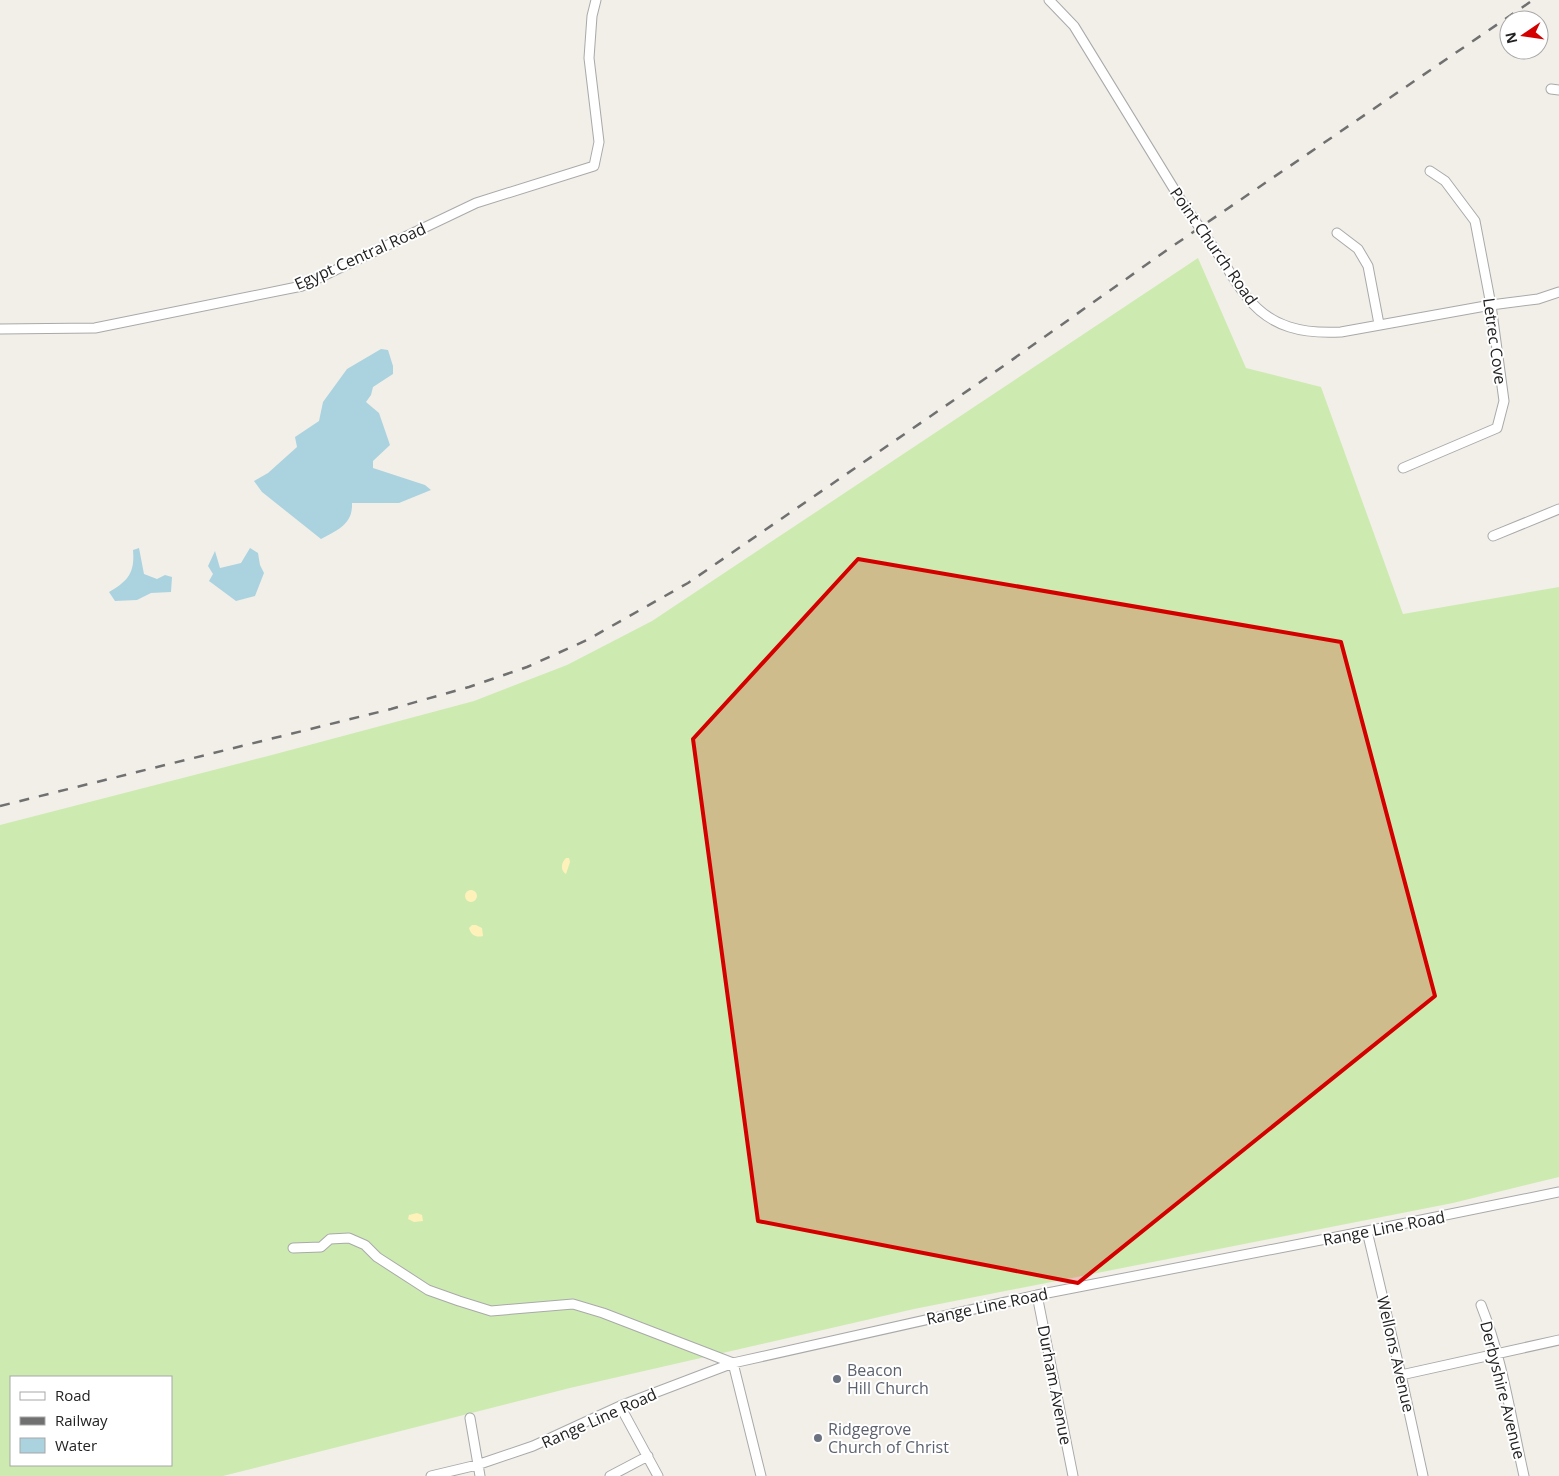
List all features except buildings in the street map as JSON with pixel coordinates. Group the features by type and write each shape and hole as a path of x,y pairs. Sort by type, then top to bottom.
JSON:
{"street":[{"name":"Egypt Central Road","path":"0,329 95,328 302,286 476,203 594,166 599,142 589,58 592,16 596,0"},
{"name":"Point Church Road","path":"1048,0 1074,26 1182,202 1247,297 1263,314 1300,330 1318,333 1341,332 1490,305 1538,299 1559,292"},
{"name":"Letrec Cove","path":"1403,468 1497,428 1504,401 1475,221 1445,181 1430,171"},
{"path":"1337,233 1358,250 1368,266 1379,324"},
{"path":"1493,536 1559,510"},
{"name":"Range Line Road","path":"431,1476 477,1465 533,1446 620,1406 733,1363 1037,1295 1559,1192"},
{"name":"Wellons Avenue","path":"1367,1231 1423,1476"},
{"path":"293,1248 321,1247 330,1239 349,1238 365,1245 376,1257 428,1290 459,1301 491,1311 573,1304 604,1313 733,1363 761,1476"},
{"name":"Durham Avenue","path":"1037,1295 1073,1476"},
{"name":"Derbyshire Avenue","path":"1481,1305 1491,1329 1524,1476"},
{"path":"1401,1375 1559,1340"},
{"path":"620,1406 658,1476"},
{"path":"470,1418 480,1476"},
{"path":"610,1476 648,1456"}],"highlighted area":[{"path":"858,559 1341,642 1435,996 1078,1283 758,1221 693,739"}],"green space":[{"path":"1198,258 1246,368 1321,387 1403,614 1559,587 1559,1177 1453,1203 914,1309 570,1388 223,1476 0,1476 0,825 474,701 567,665 652,621"}],"sand":[{"path":"566,858 569,858 570,862 566,874 562,866"},
{"path":"473,890 476,891 476,901 469,902 466,901 465,894 466,891"},
{"path":"472,925 482,928 483,936 478,937 472,934 469,928"},
{"path":"417,1213 422,1215 423,1221 414,1222 408,1219 409,1215"}],"water":[{"path":"381,349 388,350 393,366 393,374 373,387 371,395 366,402 379,413 390,445 373,461 373,468 425,485 431,490 399,503 352,503 350,516 343,526 321,539 262,492 254,481 268,473 297,447 295,437 319,421 323,402 347,369"},
{"path":"139,548 144,574 157,579 165,575 172,577 171,592 151,593 137,600 115,601 109,592 129,576 133,565 133,550"},
{"path":"250,548 258,553 260,565 264,573 255,596 236,601 209,581 213,574 208,566 215,551 220,568 241,563"}],"railway":[{"path":"0,806 391,709 469,687 527,667 587,640 688,583 1002,367 1167,250 1533,0"}],"place":[{"name":"Beacon Hill Church","path":"837,1379"},
{"name":"Ridgegrove Church of Christ","path":"818,1438"}]}
